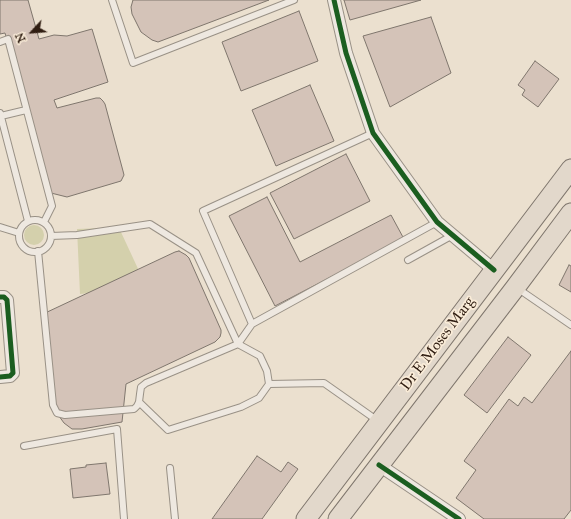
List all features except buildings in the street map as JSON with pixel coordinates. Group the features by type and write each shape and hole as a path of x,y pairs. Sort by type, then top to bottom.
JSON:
{"main road":[{"name":"Dr E Moses Marg","path":"306,519 571,169"},
{"name":"Dr E Moses Marg","path":"338,519 571,213"}],"street":[{"path":"334,0 346,53 373,133 437,222 494,270"},
{"path":"0,298 4,297 7,300 13,373 10,376 0,377"},
{"path":"379,466 459,519"}],"lane":[{"path":"112,0 133,63 294,0"},
{"path":"0,42 8,39 52,206 44,222"},
{"path":"26,110 0,115 28,221"},
{"path":"252,324 203,210 373,133"},
{"path":"33,219 39,220 48,226 51,236 50,242 43,250 33,252 24,248 20,243 18,233 23,224 28,221 33,219"},
{"path":"38,252 53,405 57,413 65,415 134,409 138,406 141,387 146,383 238,344 252,324 437,222"},
{"path":"51,236 77,235 150,224 196,253 238,344 260,356 267,371 269,384 259,398 241,407 168,430 139,402"},
{"path":"0,227 18,233"},
{"path":"408,260 453,235"},
{"path":"515,288 571,326"},
{"path":"269,384 324,383 380,422"},
{"path":"24,446 117,429 124,519"},
{"path":"170,468 175,519"}],"shaded area":[{"path":"34,225 41,228 44,235 41,242 34,245 27,242 24,235 27,228"},
{"path":"103,228 120,230 140,273 121,290 80,294 77,229"}],"cycle path":[{"path":"334,0 346,53 373,133 437,222 494,270"},
{"path":"0,297 4,297 7,300 13,373 10,376 0,377"},
{"path":"379,465 459,519"}]}
